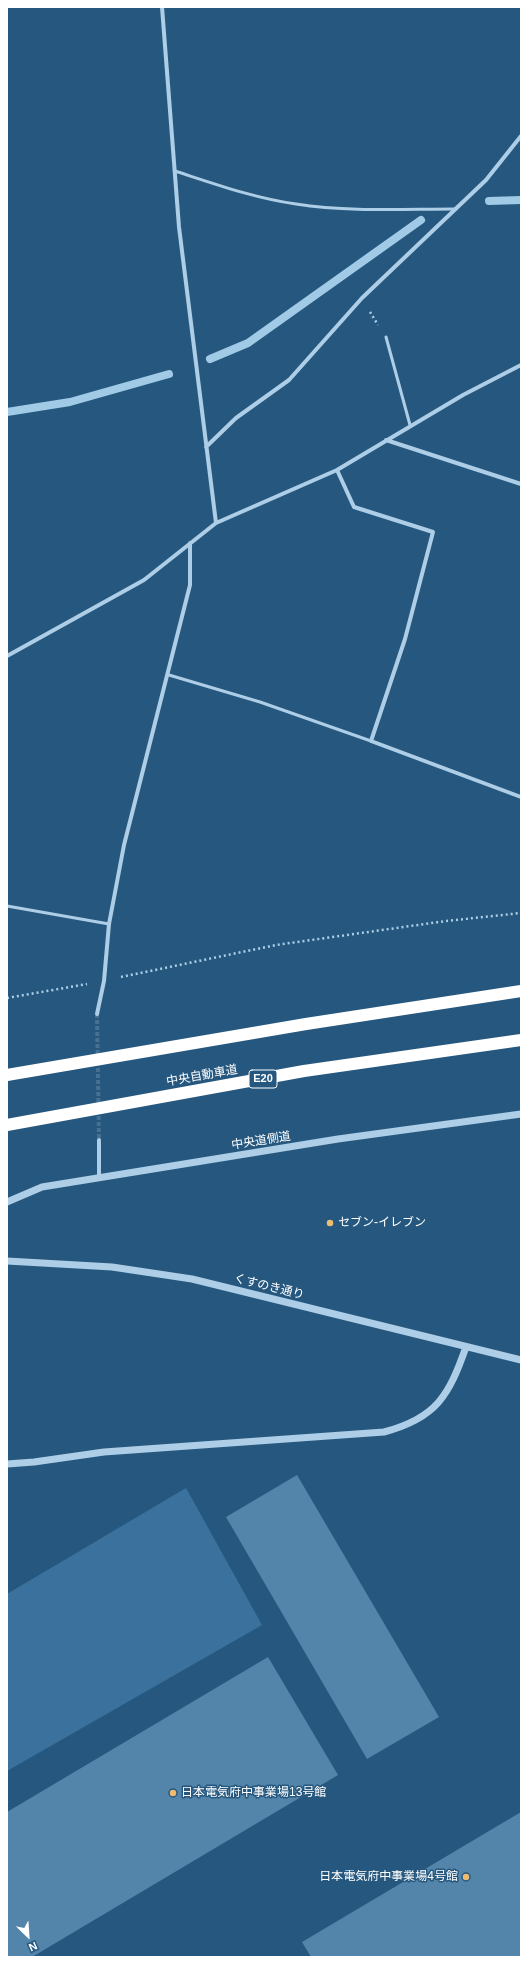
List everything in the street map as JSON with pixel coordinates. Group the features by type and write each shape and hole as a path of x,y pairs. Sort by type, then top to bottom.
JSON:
{"highway":[{"path":"7,1074 306,1024 521,991"},
{"name":"中央自動車道","path":"7,1125 304,1071 521,1040"}],"street":[{"path":"162,7 186,293 216,523"},
{"path":"206,447 236,418 289,380 362,298 486,180 521,136"},
{"path":"7,656 144,580 216,523 336,470 410,425 521,365"},
{"path":"386,440 521,484"},
{"path":"336,470 354,507 433,532 405,639 371,741 521,797"},
{"path":"97,1014 104,981 109,924 124,846 190,585 190,543"},
{"name":"中央道側道","path":"7,1202 42,1187 338,1139 521,1114"},
{"path":"99,1140 100,1178"},
{"name":"くすのき通り","path":"7,1260 112,1267 192,1280 521,1360"},
{"path":"7,1464 34,1462 104,1452 384,1432 404,1427 421,1417 436,1405 448,1391 455,1379 466,1347"}],"lane":[{"path":"175,171 232,190 295,204 340,208 455,209"},
{"path":"386,337 410,425"},
{"path":"168,675 260,702 371,741"},
{"path":"7,906 109,924"}],"path":[{"path":"362,298 386,337"},
{"path":"7,998 104,981 276,945 446,921 521,913"}],"shaded area":[{"path":"186,1488 262,1625 7,1771 7,1594"}],"building":[{"path":"297,1475 439,1717 367,1759 226,1517"},
{"name":"日本電気府中事業場13号館","path":"268,1657 338,1775 32,1957 7,1957 7,1812"},
{"name":"日本電気府中事業場4号館","path":"521,1812 521,1957 311,1957 302,1942"}],"waterway":[{"path":"489,201 521,200"},
{"path":"210,359 248,343 421,220"},
{"path":"7,412 70,402 169,374"}],"tunnel":[{"path":"97,1014 99,1140"}],"place":[{"name":"セブン-イレブン","path":"330,1223"},
{"name":"日本電気府中事業場13号館","path":"173,1793"},
{"name":"日本電気府中事業場4号館","path":"466,1877"}]}
